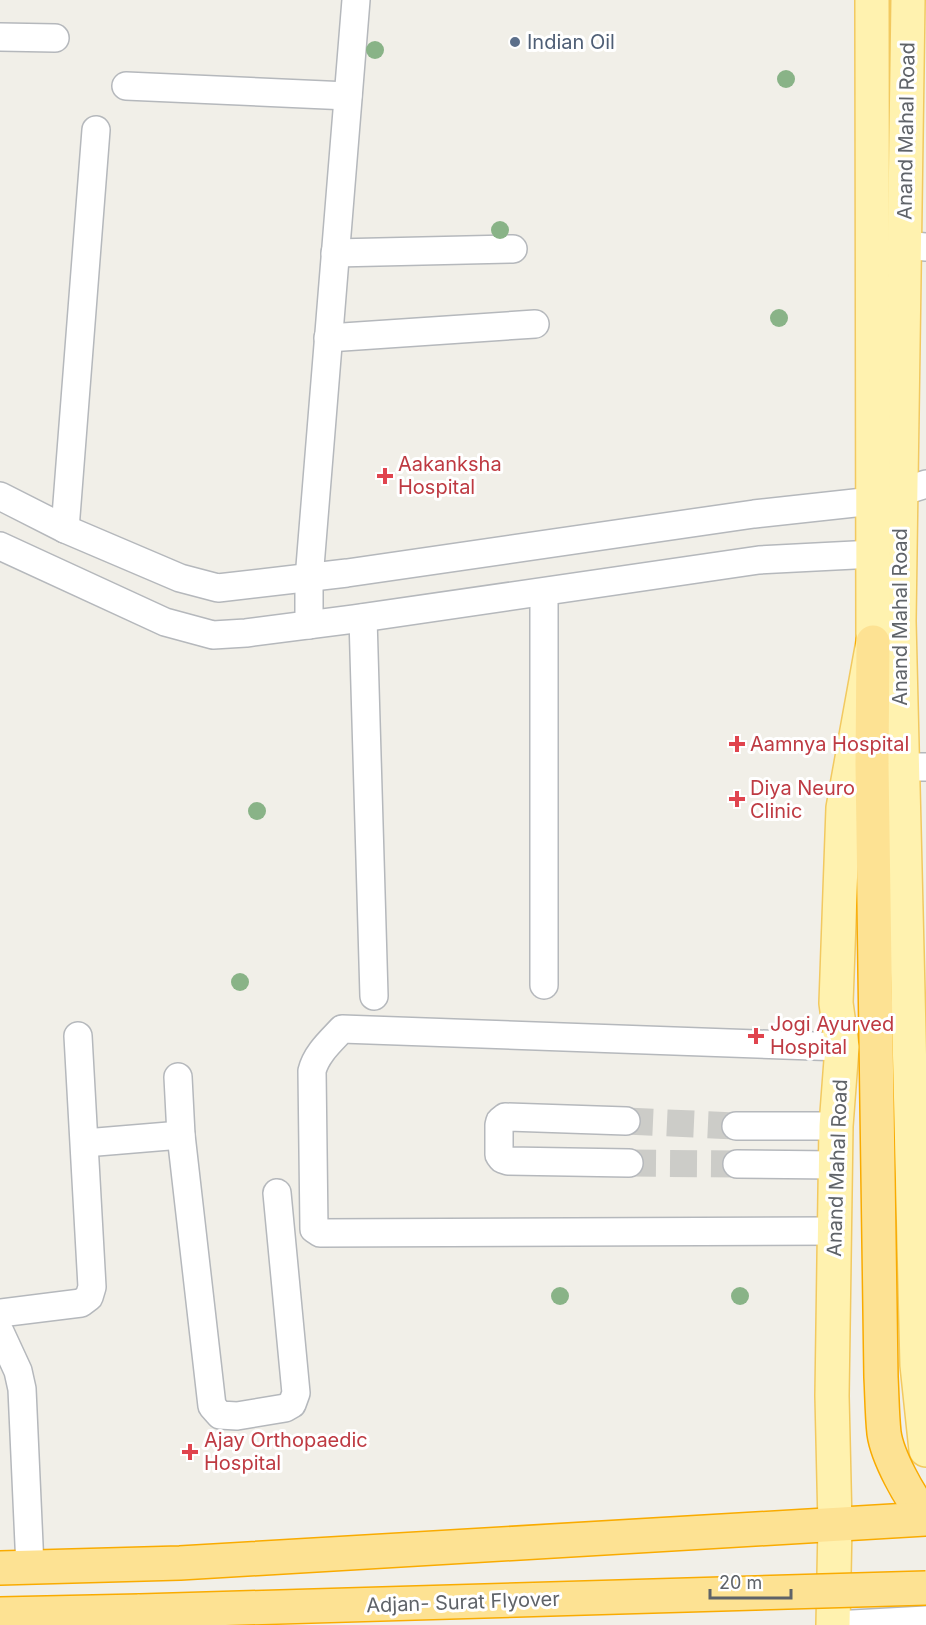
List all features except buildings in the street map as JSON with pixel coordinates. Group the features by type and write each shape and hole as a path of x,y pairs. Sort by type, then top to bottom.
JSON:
{"highway":[{"path":"873,642 900,766 881,1377 885,1435 901,1478 926,1517"},
{"path":"15,1568 204,1562 835,1525 926,1517"},
{"name":"Adjan- Surat Flyover","path":"0,1614 926,1588"}],"main road":[{"name":"Anand Mahal Road","path":"872,0 899,621 900,766 920,1279 917,1365 926,1450"},
{"name":"Anand Mahal Road","path":"833,1625 835,1525 832,1396 836,1231 835,1165 842,1047 836,1003 843,808 873,642 874,554 894,499 915,246 908,0"}],"street":[{"path":"309,625 309,579 356,0"},
{"path":"0,37 55,38"},
{"path":"126,86 348,96"},
{"path":"65,529 96,130"},
{"path":"335,253 513,249"},
{"path":"328,338 535,324"},
{"path":"0,496 65,529 180,578 218,588 309,579 754,514 894,499"},
{"path":"0,546 165,622 213,635 363,618 759,560 874,554"},
{"path":"544,593 544,985"},
{"path":"363,618 374,996"},
{"path":"836,1231 320,1233 314,1229 312,1071 319,1054 342,1029 842,1047"},
{"path":"0,1312 81,1303 89,1297 92,1287 78,1036"},
{"path":"178,1077 181,1135 212,1406 220,1415 237,1416 285,1408 292,1404 296,1393 277,1193"},
{"path":"626,1121 505,1117 500,1120 500,1155 502,1159 508,1161 629,1163"},
{"path":"736,1126 836,1126"},
{"path":"85,1143 181,1135"},
{"path":"737,1164 835,1165"},
{"path":"0,1332 18,1371 22,1389 15,1568"},
{"path":"833,1625 926,1620"}],"tunnel":[{"path":"626,1121 736,1126"},
{"path":"629,1163 737,1164"}],"place":[{"name":"Indian Oil","path":"515,42"},
{"name":"Aakanksha Hospital","path":"385,476"},
{"name":"Aamnya Hospital","path":"737,744"},
{"name":"Diya Neuro Clinic","path":"737,799"},
{"name":"Jogi Ayurved Hospital","path":"756,1036"},
{"name":"Ajay Orthopaedic Hospital","path":"190,1452"}]}
